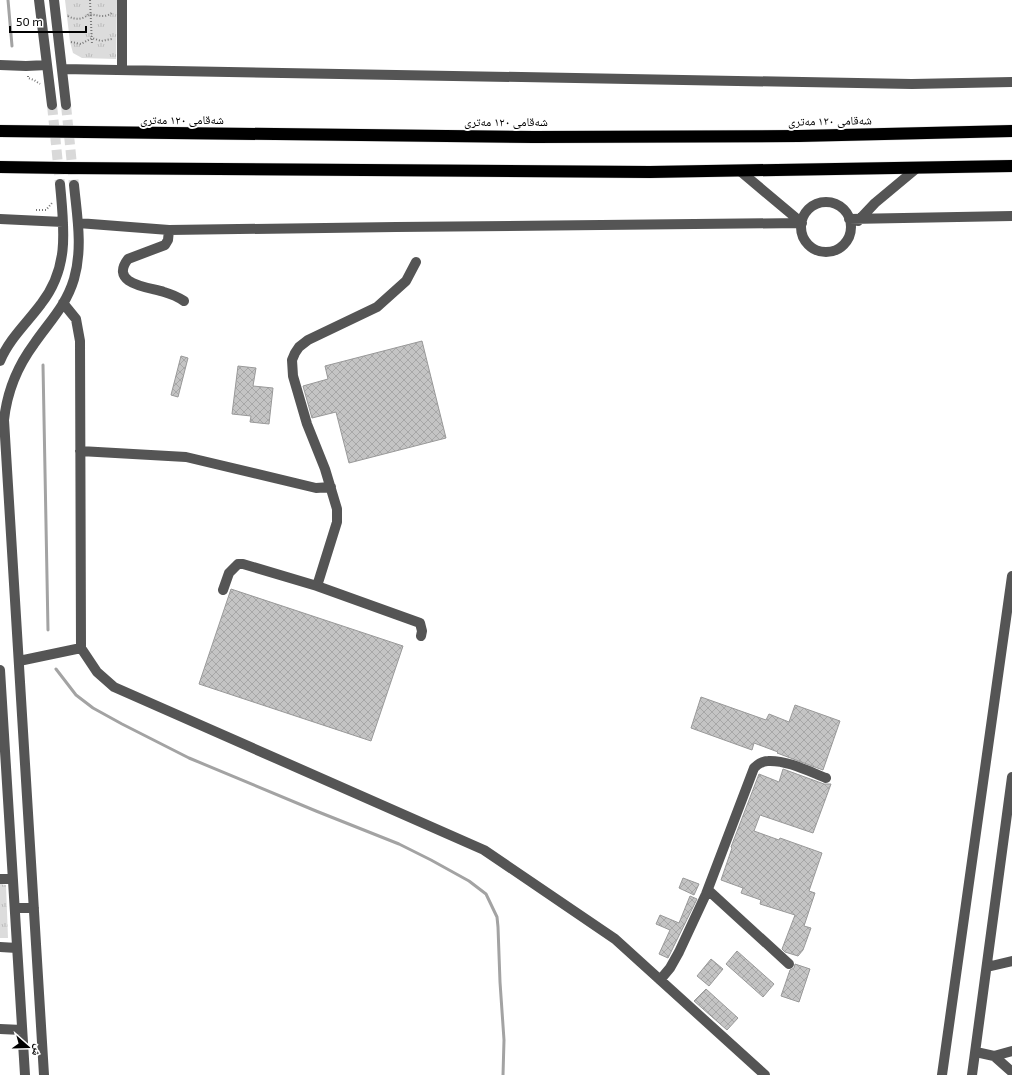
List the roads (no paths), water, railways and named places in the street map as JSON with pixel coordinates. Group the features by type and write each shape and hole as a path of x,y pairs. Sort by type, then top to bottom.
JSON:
{"highway":[{"name":"شەقامی ١٢٠ مەتری","path":"0,131 534,137 799,136 1012,131"},
{"path":"0,166 72,168 642,172 1012,166"}],"street":[{"path":"39,0 52,105"},
{"path":"54,0 66,105"},
{"path":"122,0 122,70"},
{"path":"0,65 47,65"},
{"path":"62,69 912,84 1012,82"},
{"path":"850,230 875,203 917,168"},
{"path":"740,171 802,223"},
{"path":"0,361 16,335 51,290 58,274 64,239 60,184"},
{"path":"44,1075 4,432 8,396 16,374 34,344 58,313 74,279 78,260 79,242 74,185"},
{"path":"822,202 837,204 843,209 849,219 850,230 848,238 835,250 818,250 808,243 802,231 804,215 808,209 815,204 822,202"},
{"path":"849,219 1012,216"},
{"path":"0,219 63,222"},
{"path":"78,223 169,230 404,226 802,223"},
{"path":"169,230 168,240 165,245 128,259 122,269 123,276 136,284 166,292 184,301"},
{"path":"317,586 337,522 337,509 325,469 307,424 293,376 292,360 299,347 308,340 377,307 406,281 416,262"},
{"path":"64,303 76,319 80,341 81,648 97,672 114,687 484,850 615,939 766,1075"},
{"path":"80,451 186,458 316,488 331,487"},
{"path":"223,590 229,572 238,564 243,564 317,586 420,623 422,631 421,636"},
{"path":"942,1075 1012,576"},
{"path":"18,661 81,648"},
{"path":"0,670 4,802 13,879 25,1075"},
{"path":"660,980 670,968 679,952 708,890 754,768 759,763 767,761 787,764 826,778"},
{"path":"972,1075 1012,778"},
{"path":"0,878 13,879"},
{"path":"708,890 788,964"},
{"path":"14,908 34,908"},
{"path":"0,947 17,948"},
{"path":"987,967 1012,961"},
{"path":"0,1029 22,1030"},
{"path":"976,1052 994,1056 1012,1051"},
{"path":"994,1056 1012,1072"}],"waterway":[{"path":"8,0 12,46"},
{"path":"43,365 48,630"},
{"path":"56,669 76,695 93,708 122,724 189,758 399,844 469,881 486,894 497,917 498,927 504,1040 503,1075"}],"tunnel":[{"path":"52,105 60,184"},
{"path":"66,105 74,185"}]}
